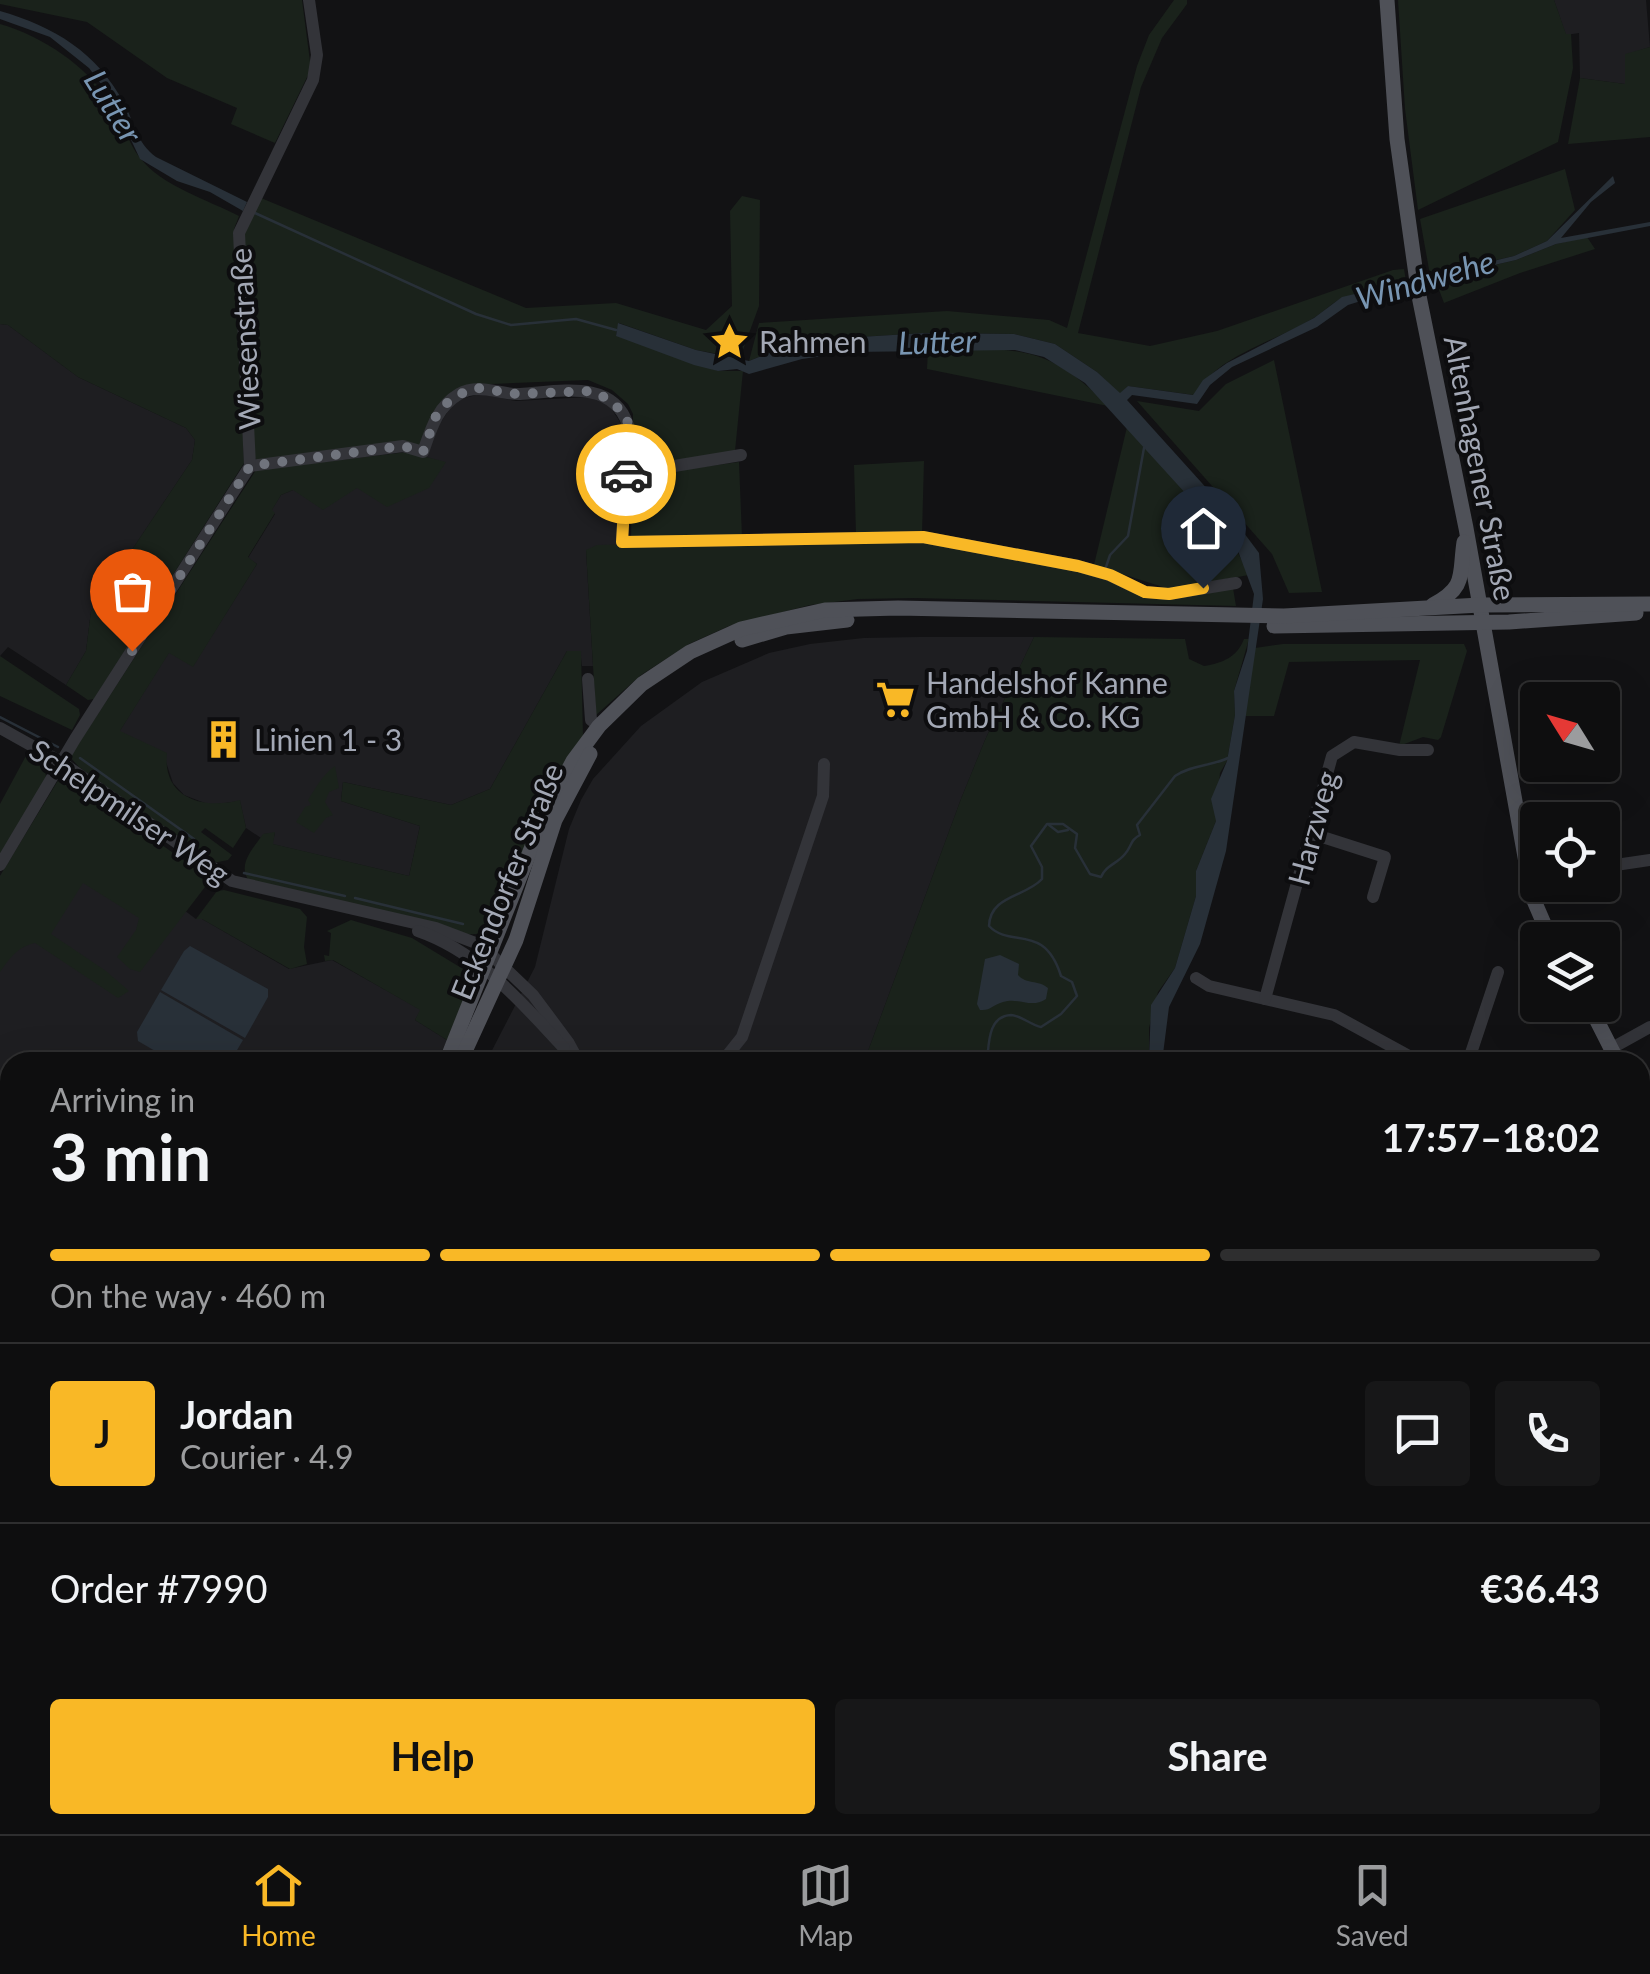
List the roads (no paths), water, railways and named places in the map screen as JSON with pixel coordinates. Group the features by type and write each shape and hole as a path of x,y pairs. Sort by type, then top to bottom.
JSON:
{"main road":[{"name":"Altenhagener Straße","path":"1387,0 1397,139 1415,269 1520,830"},
{"path":"1427,608 1446,598 1460,584 1466,528"},
{"name":"Eckendorfer Straße","path":"1284,621 1480,604 1650,604"},
{"name":"Eckendorfer Straße","path":"450,1052 550,804 573,760 599,726 642,684 680,658 740,629 826,610 898,608 1232,620"},
{"name":"Eckendorfer Straße","path":"465,1052 501,974 555,820 581,767 628,710 672,674 744,638 827,621 897,618 1482,622 1650,612"},
{"path":"1597,1022 1613,1052"}],"street":[{"name":"Wiesenstraße","path":"0,865 250,466 240,228 313,80 317,54 309,0"},
{"path":"250,466 403,446 423,452 442,408 477,388 516,394 587,391 610,400 626,416 629,428 622,542 923,537 1078,566 1110,575 1145,592 1169,594 1236,583"},
{"path":"626,481 650,470 741,455"},
{"path":"588,679 591,720 599,726"},
{"name":"Schelpmilser Weg","path":"0,728 61,762 232,881 436,928 481,945 488,961 524,1006 567,1052"},
{"name":"Harzweg","path":"1265,998 1327,768 1339,749 1354,742 1400,750 1428,750"},
{"path":"731,1052 746,1022 823,796 824,764"},
{"path":"1310,833 1385,858 1373,896"},
{"path":"1620,864 1650,860"},
{"path":"1471,1052 1498,972"},
{"path":"1196,978 1209,986 1350,1022 1402,1052"},
{"path":"1620,1052 1650,1027"}],"water":[{"path":"0,11 39,25 87,56 113,85 149,151 247,202 243,211 140,159 111,97 89,68 50,37 0,19"},
{"name":"Windwehe","path":"1613,176 1615,183 1591,202 1561,238 1650,222 1650,226 1556,244 1516,260 1425,281 1348,305 1317,327 1232,367 1210,385 1197,404 1132,395 1127,400 1229,513 1259,553 1263,599 1226,851 1200,944 1169,1007 1163,1052 1149,1052 1151,1005 1175,968 1196,896 1196,871 1216,821 1211,799 1227,761 1235,715 1234,691 1247,651 1254,594 1238,551 1085,383 1044,357 1015,350 851,352 802,359 749,374 694,365 616,336 618,323 696,350 749,361 776,350 827,339 925,333 1014,334 1055,344 1120,393 1128,386 1193,395 1203,380 1227,363 1314,318 1342,297 1514,256 1547,241"},
{"path":"190,946 268,989 268,997 245,1038 161,990"},
{"path":"1000,955 1019,964 1021,978 1048,988 1046,999 1035,1003 1009,1001 980,1010 977,1004 985,959"},
{"path":"160,992 243,1040 236,1052 157,1052 138,1041 137,1032"}],"waterway":[{"name":"Lutter","path":"255,213 476,314 511,325 576,319 616,330"},
{"path":"1106,567 1110,555 1128,536 1144,448"},
{"path":"0,717 58,747"},
{"path":"80,758 194,839"},
{"path":"988,1052 993,1026 1003,1017 1014,1015 1041,1027 1061,1014 1077,996 1072,982 1061,976 1046,949 1027,939 998,933 989,926 995,908 1042,879 1042,867 1031,846 1047,824 1063,824 1077,834 1075,848 1090,874 1101,877 1140,835 1137,825 1175,776 1228,758"},
{"path":"1049,825 1058,832 1068,830"},
{"path":"244,873 345,896"},
{"path":"355,898 463,924"}],"place":[{"name":"Rahmen","path":"729,341"},
{"name":"Handelshof Kanne GmbH & Co. KG","path":"896,699"},
{"name":"Linien 1 - 3","path":"224,739"}]}
